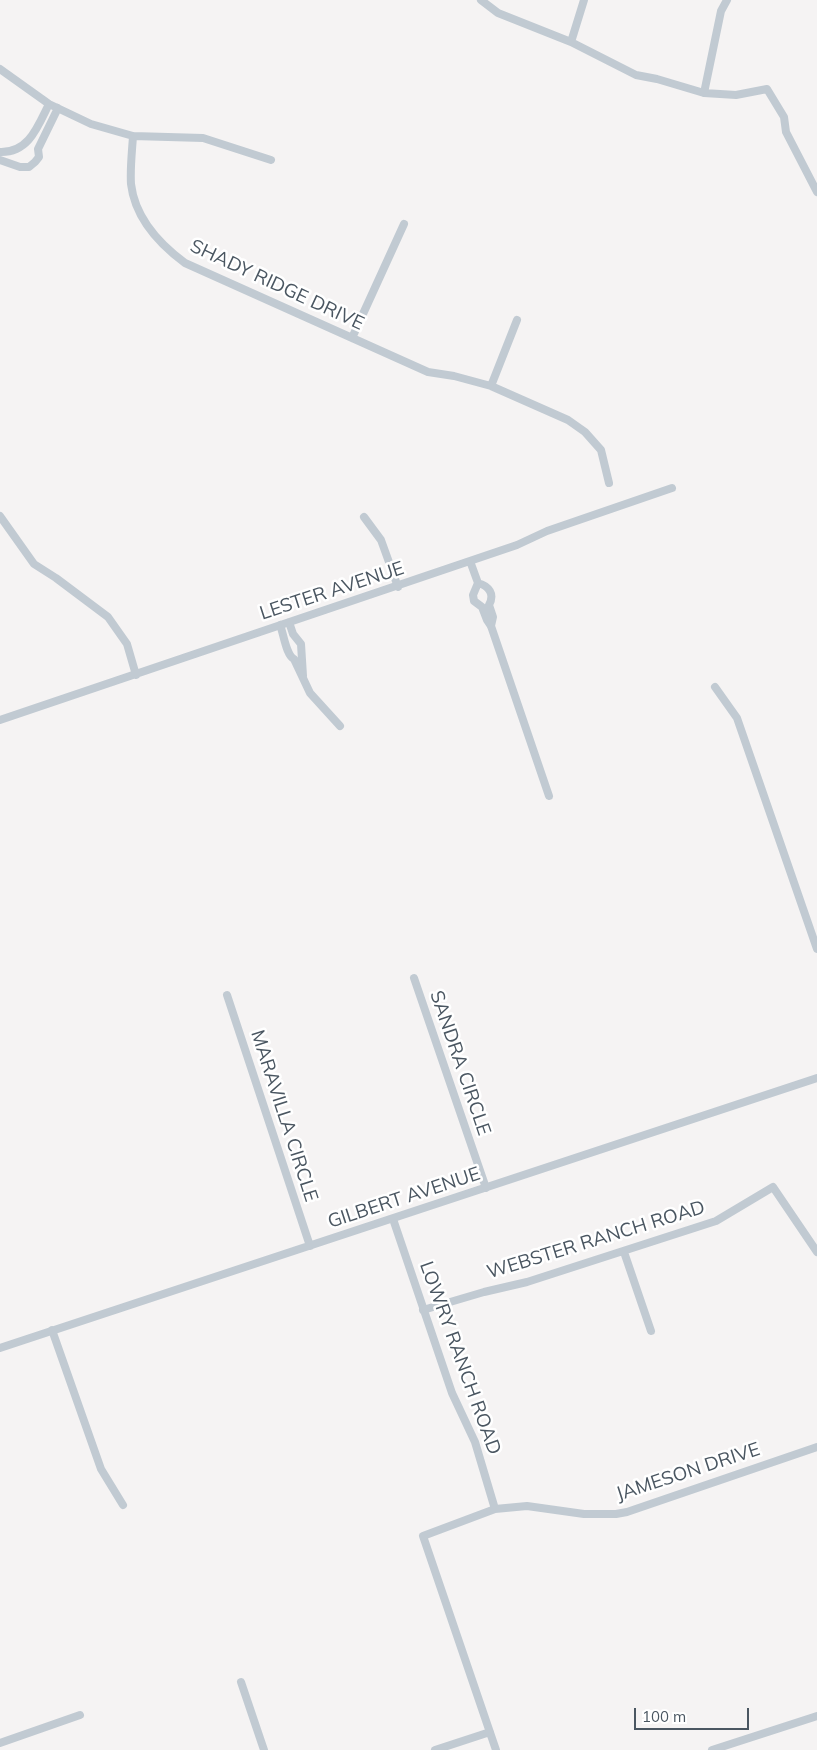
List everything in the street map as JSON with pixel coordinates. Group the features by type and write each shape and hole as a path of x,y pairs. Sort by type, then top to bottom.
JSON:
{"street":[{"path":"481,0 498,13 571,42 636,75 657,79 704,93 736,95 767,89 784,117 786,132 817,192"},
{"path":"571,42 584,0"},
{"path":"704,93 721,11 727,0"},
{"path":"0,69 49,104 92,124 133,136 203,138 271,160"},
{"path":"0,152 11,152 27,142 35,134 49,104"},
{"path":"0,160 29,167 36,162 39,157 38,149 58,108"},
{"name":"SHADY RIDGE DRIVE","path":"133,136 131,182 133,197 152,234 167,250 185,263 428,372 454,376 491,386 568,420 585,432 601,450 609,483"},
{"path":"352,338 404,224"},
{"path":"491,386 517,320"},
{"name":"LESTER AVENUE","path":"0,720 518,545 548,531 672,488"},
{"path":"0,516 34,564 108,617 127,644 136,675"},
{"path":"364,517 381,540 398,586"},
{"path":"470,560 478,583 473,595 474,601 482,607 486,620 491,626 549,796"},
{"path":"478,583 488,588 492,593 492,600 489,605 493,617 491,626"},
{"path":"289,622 293,634 301,644 303,676"},
{"path":"280,625 287,644 287,651 290,657 294,659 310,692 340,726"},
{"path":"715,687 737,718 817,949"},
{"name":"SANDRA CIRCLE","path":"414,978 486,1188"},
{"name":"MARAVILLA CIRCLE","path":"227,995 310,1246"},
{"name":"GILBERT AVENUE","path":"0,1348 817,1078"},
{"name":"WEBSTER RANCH ROAD","path":"423,1310 484,1292 527,1282 716,1221 773,1187 817,1252"},
{"name":"LOWRY RANCH ROAD","path":"393,1219 452,1393 475,1442 495,1509"},
{"path":"624,1252 651,1331"},
{"path":"52,1330 101,1469 123,1505"},
{"name":"JAMESON DRIVE","path":"490,1732 423,1536 495,1509 527,1506 584,1514 627,1512 817,1447"},
{"path":"241,1682 264,1750"},
{"path":"0,1743 80,1715"},
{"path":"712,1750 817,1716"},
{"path":"435,1750 490,1732 496,1750"}]}
